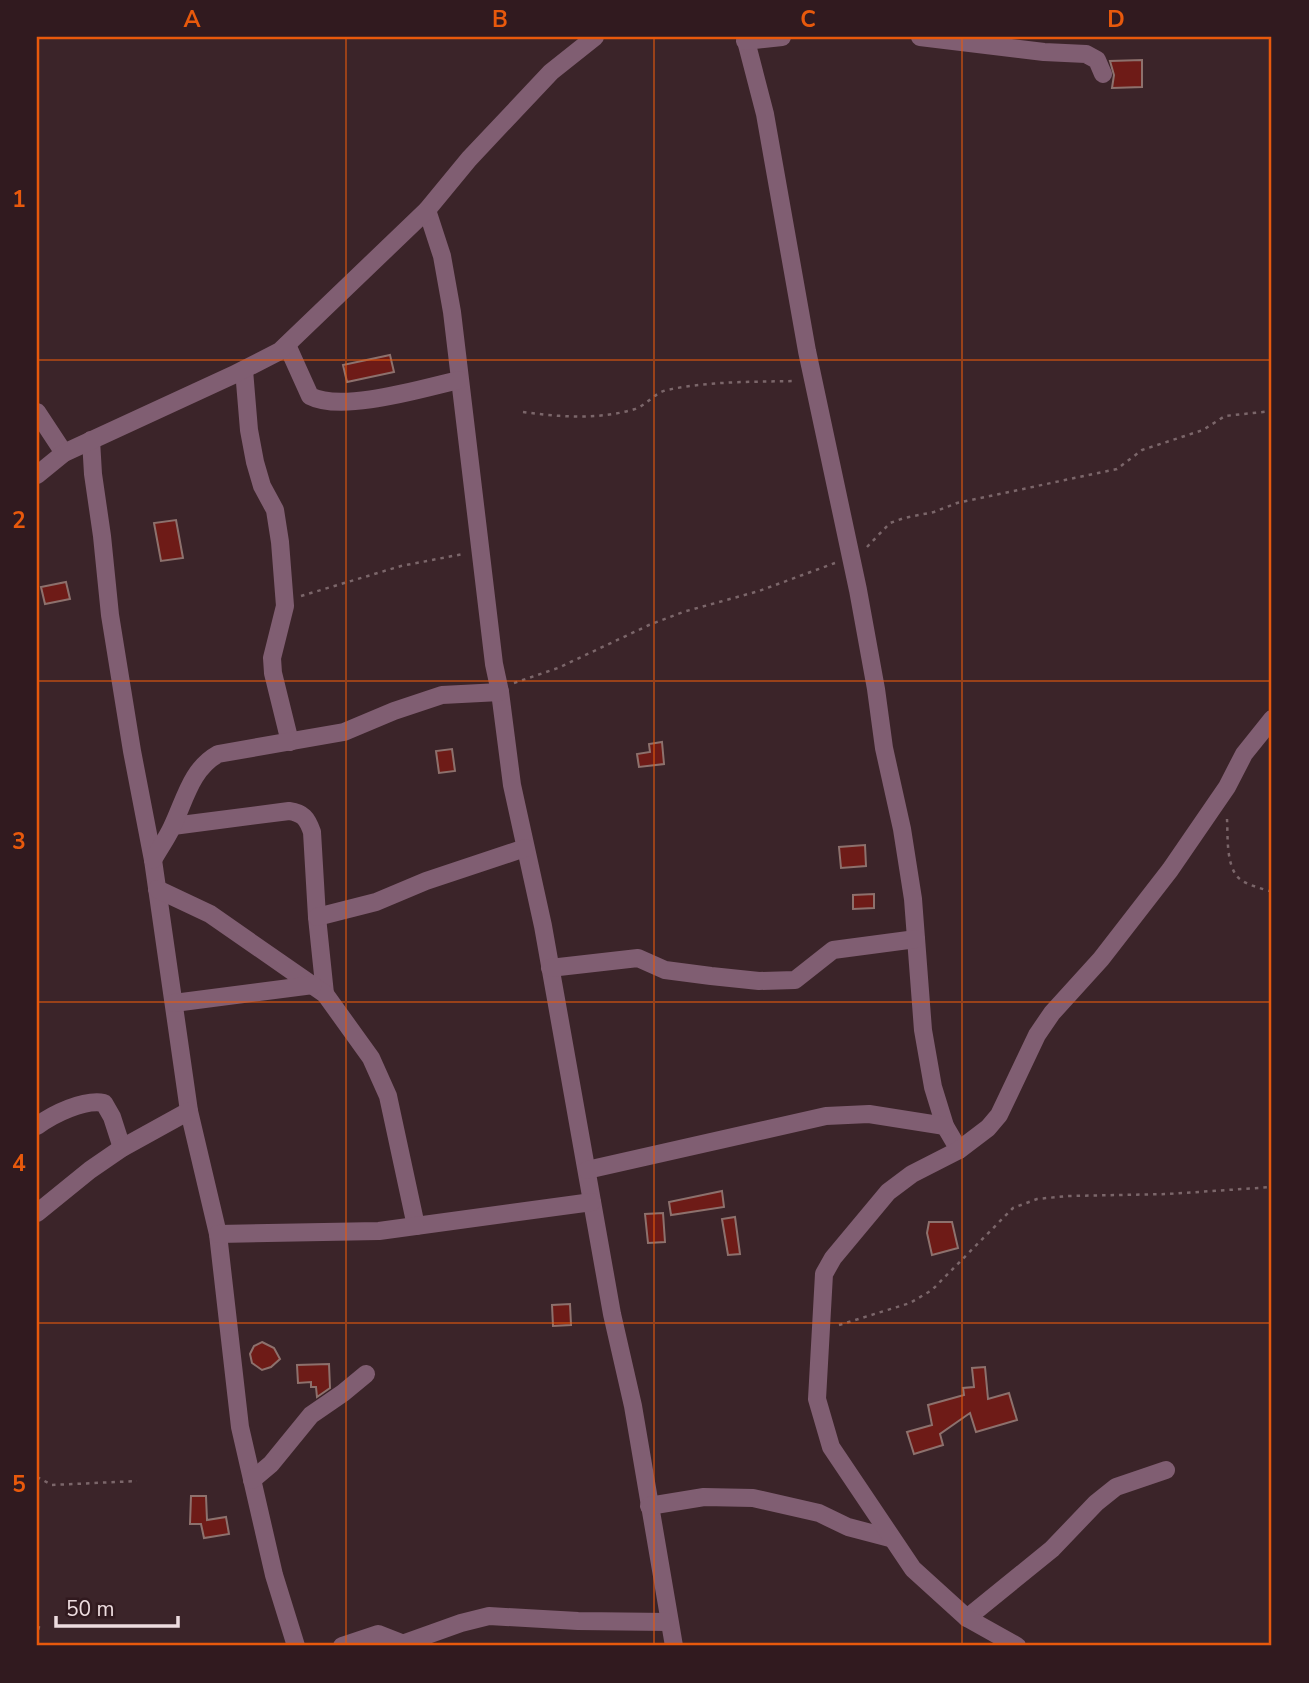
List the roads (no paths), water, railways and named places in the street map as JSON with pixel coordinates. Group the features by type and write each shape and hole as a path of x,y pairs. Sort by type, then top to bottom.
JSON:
{"street":[{"path":"37,475 64,453 244,370 287,345 427,210 469,159 551,72 595,37"},
{"path":"782,37 745,39 765,114 813,380 852,559 884,748 902,829 913,899 923,1030 933,1087 945,1126 959,1150"},
{"path":"920,37 1044,52 1082,45 1097,60 1103,74"},
{"path":"427,210 442,256 506,751 550,968 612,1314 633,1406 674,1646"},
{"path":"287,345 310,396 324,401 375,398 460,380"},
{"path":"244,370 249,430 255,462 277,521 285,603 272,658 273,673 290,742"},
{"path":"37,412 64,453"},
{"path":"92,440 93,474 110,615 153,860 188,1111 218,1234 240,1427 274,1575 296,1646"},
{"path":"153,860 205,761 218,754 344,732 442,695 499,690"},
{"path":"1017,1646 967,1618 913,1569 831,1447 817,1399 824,1274 888,1192 912,1174 959,1150 988,1128 999,1115 1037,1035 1052,1013 1101,959 1154,891 1227,787 1244,754 1272,719"},
{"path":"173,826 289,811 300,813 307,819 312,832 319,990"},
{"path":"317,916 376,902 426,881 525,848"},
{"path":"157,889 210,914 319,990 372,1058 388,1096 416,1226"},
{"path":"550,968 638,958 665,970 759,981 795,980 833,950 916,939"},
{"path":"174,1003 319,990"},
{"path":"37,1126 90,1102 104,1103 112,1117 122,1147"},
{"path":"37,1213 122,1147 188,1111"},
{"path":"587,1170 826,1116 869,1114 945,1126"},
{"path":"218,1234 379,1231 592,1202"},
{"path":"251,1480 271,1464 311,1415 366,1374"},
{"path":"967,1618 1052,1549 1096,1503 1116,1487 1166,1469"},
{"path":"649,1506 704,1497 753,1498 819,1513 848,1527 890,1538"},
{"path":"342,1646 378,1634 405,1643 489,1616 668,1622"}]}
